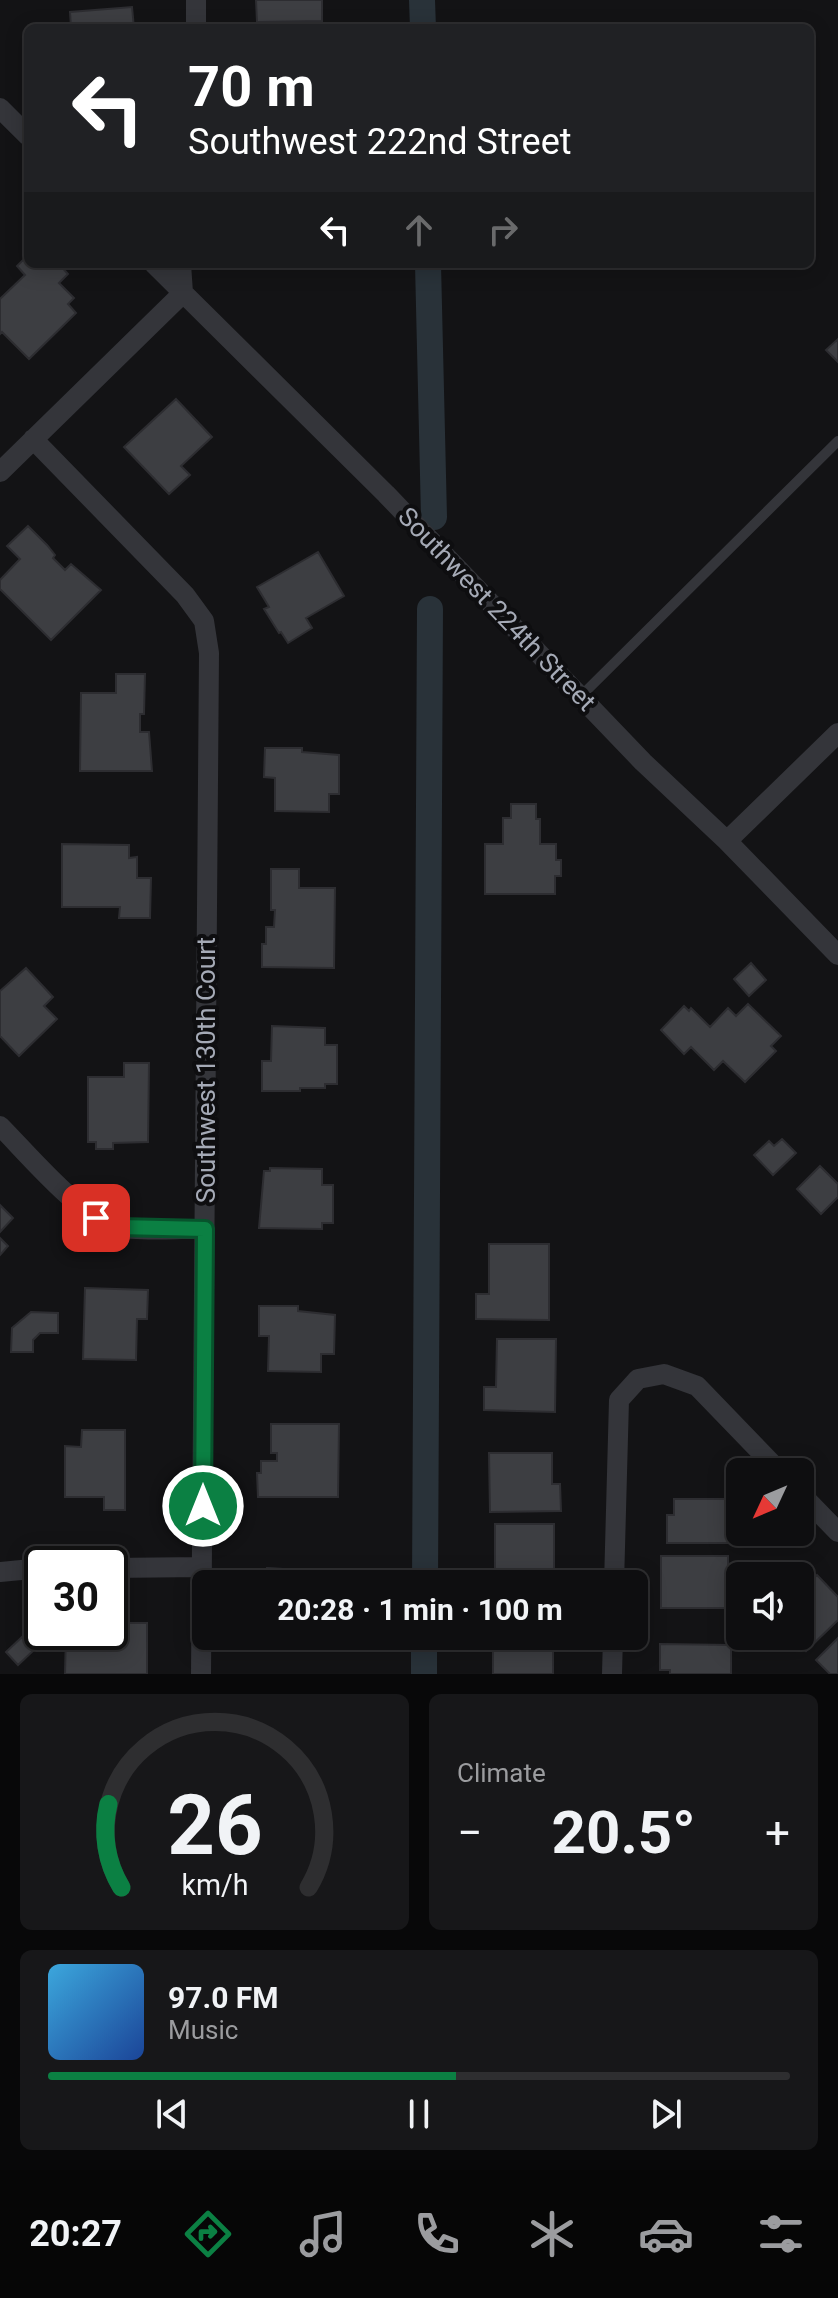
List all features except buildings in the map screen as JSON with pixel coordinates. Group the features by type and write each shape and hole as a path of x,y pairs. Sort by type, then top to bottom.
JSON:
{"street":[{"path":"196,0 196,24"},
{"path":"0,108 24,132"},
{"name":"Southwest 224th Street","path":"158,268 386,494 643,762 727,841 838,955"},
{"path":"0,472 183,293 181,268"},
{"name":"Southwest 130th Court","path":"33,439 185,595 204,621 209,653 201,1674"},
{"path":"727,841 838,733"},
{"path":"0,1126 96,1218 119,1227 205,1229"},
{"path":"614,1570 619,1400 638,1379 664,1374 697,1386 766,1458"},
{"path":"814,1507 838,1532"},
{"path":"128,1568 202,1567"},
{"path":"0,1572 24,1570"},
{"path":"612,1674 613,1650"}],"lane":[{"path":"581,696 838,441"}],"waterway":[{"path":"422,0 423,24"},
{"path":"428,268 434,517"},
{"path":"425,1570 430,609"},
{"path":"424,1650 424,1674"}],"route":[{"path":"96,1218 119,1227 205,1229 203,1506"}]}
